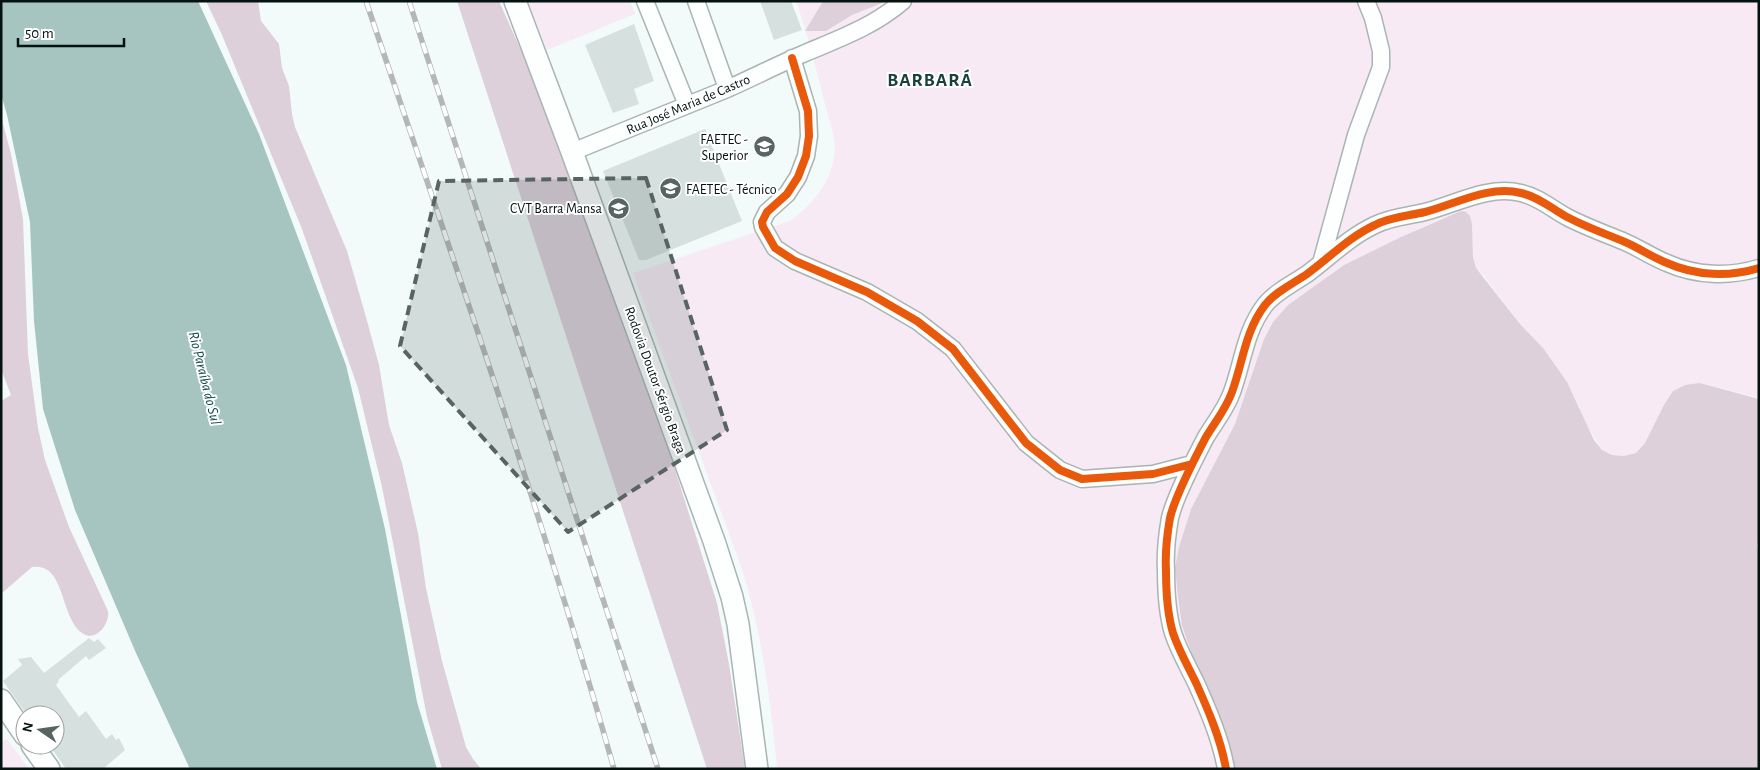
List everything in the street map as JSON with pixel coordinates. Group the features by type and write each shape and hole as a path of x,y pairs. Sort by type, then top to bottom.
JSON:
{"main road":[{"name":"Rodovia Doutor Sérgio Braga","path":"515,1 714,541 732,596 743,654 757,769"},
{"path":"1,700 15,720"},
{"path":"39,755 49,769"}],"street":[{"path":"645,1 687,105"},
{"path":"696,1 727,88"},
{"name":"Rua José Maria de Castro","path":"572,152 687,105 865,28 903,1"},
{"path":"1321,264 1356,135 1381,67 1381,51 1373,18 1366,1"},
{"path":"798,56 808,112 809,136 806,156 798,177 787,194 767,212 762,222 776,248 795,260 867,292 917,321 953,349 1026,443 1060,470 1082,480 1152,474 1192,464"},
{"path":"1226,769 1210,715 1173,631 1167,601 1166,569 1170,516 1192,464 1207,436 1223,413 1232,393 1246,338 1267,302 1321,264 1356,236 1375,225 1401,216 1426,212 1487,193 1506,191 1522,193 1537,199 1588,228 1624,242 1667,264 1698,272 1721,274 1742,273 1759,268"}],"highlighted area":[{"path":"646,178 727,430 568,532 400,346 439,181"}],"shaded area":[{"path":"206,1 258,1 261,21 279,44 282,68 289,86 295,127 347,251 366,317 379,365 389,425 402,463 418,533 426,588 442,661 466,747 481,769 442,769 427,717 382,487 358,388 302,229 222,35"},
{"path":"457,1 499,1 528,66 607,269 673,463 717,603 729,664 745,769 707,769"},
{"path":"528,1 630,1 635,14 547,50"},
{"path":"796,1 1759,1 1759,398 1701,383 1654,427 1645,443 1636,453 1624,456 1612,455 1602,450 1586,424 1579,406 1543,348 1520,324 1476,268 1473,257 1472,224 1461,212 1441,219 1344,265 1288,305 1273,322 1264,339 1235,424 1191,509 1175,568 1182,626 1233,769 777,769 765,668 749,593 742,569 633,273 790,221 813,201 824,185 832,167 835,151 834,138"},
{"path":"826,1 887,1 852,15 826,31 805,31 822,3"},
{"path":"1,116 11,154 23,219 28,354 38,428 45,460 69,527 108,611 107,621 101,631 92,636 82,633 76,627 68,612 59,585 46,569 32,567 1,594 1,401 11,395 1,369"},
{"path":"1461,211 1466,212 1470,216 1473,257 1476,268 1520,324 1543,348 1567,382 1594,440 1602,450 1612,455 1624,456 1636,453 1645,443 1673,391 1685,385 1700,383 1759,399 1759,542 1757,544 1759,557 1759,769 1233,769 1182,626 1175,568 1179,547 1191,509 1235,424 1264,339 1273,322 1288,305 1344,265 1401,237"},
{"path":"7,739 15,750 15,755 19,755 29,769 1,769 1,742"}],"water":[{"name":"Rio Paraíba do Sul","path":"1,1 198,1 259,134 346,365 385,529 417,702 437,769 190,769 136,653 75,510 43,409 34,321 30,222 1,94"}],"building":[{"path":"760,1 791,1 802,30 774,40"},
{"path":"634,24 654,81 634,89 639,104 613,113 585,45"},
{"name":"FAETEC - Técnico","path":"705,129 742,221 646,260 639,260 603,171"},
{"path":"89,638 94,642 98,639 106,648 89,660 86,656 58,680 56,685 79,717 86,711 106,739 112,734 116,740 119,738 125,750 103,769 66,769 56,755 65,755 65,705 20,705 3,681 22,665 18,659 31,657 44,673"}],"railway":[{"path":"366,1 526,479 614,769"},
{"path":"409,1 658,769"}],"cycle path":[{"path":"792,58 808,111 809,136 806,156 798,177 787,194 767,212 762,222 775,248 795,261 867,292 917,321 953,349 1026,443 1060,470 1082,479 1153,474 1192,464"},
{"path":"1226,769 1218,737 1210,716 1173,633 1168,610 1166,544 1170,518 1181,488 1206,437 1230,398 1253,325 1269,300 1307,274 1348,242 1381,222 1425,212 1472,196 1496,191 1509,191 1534,197 1574,221 1625,242 1661,261 1689,271 1724,274 1759,268"}],"place":[{"name":"FAETEC - Superior","path":"764,147"},
{"name":"FAETEC - Técnico","path":"670,189"},
{"name":"CVT Barra Mansa","path":"618,208"}],"district":[{"name":"BARBARÁ","path":"930,79"}]}
